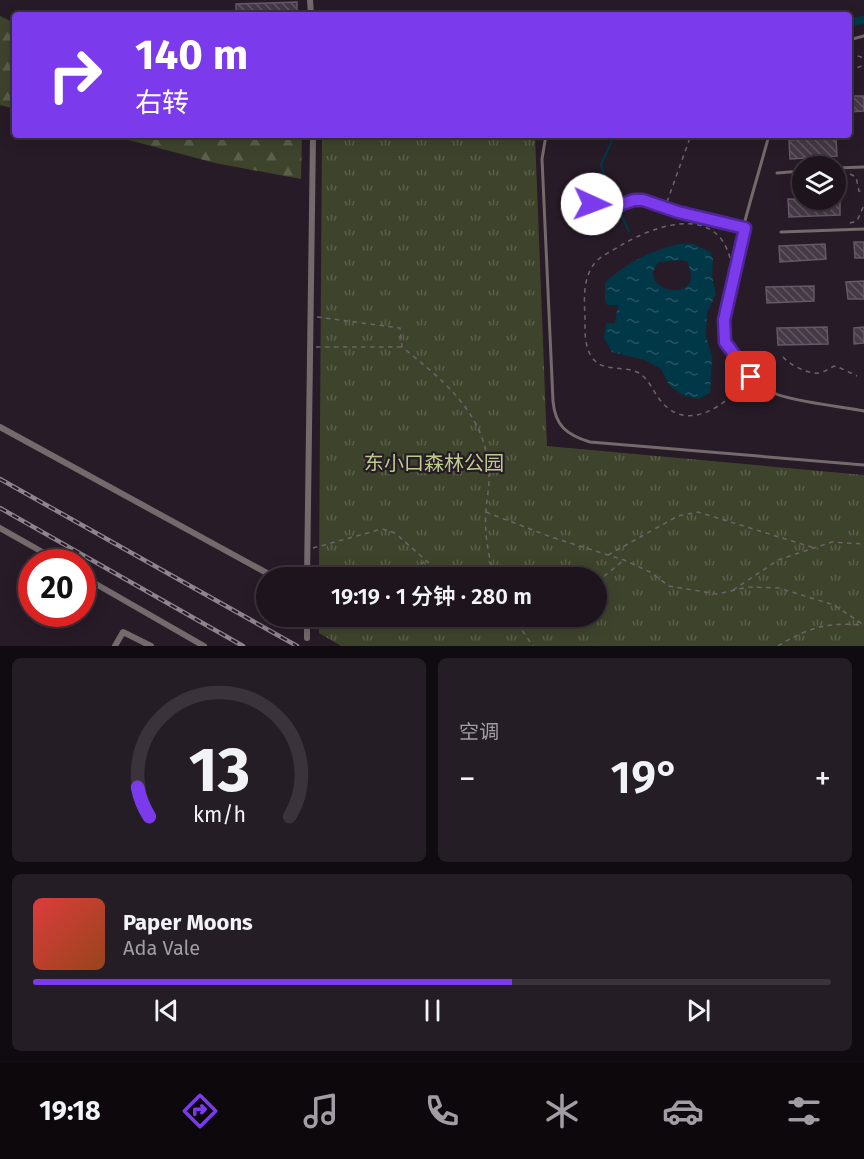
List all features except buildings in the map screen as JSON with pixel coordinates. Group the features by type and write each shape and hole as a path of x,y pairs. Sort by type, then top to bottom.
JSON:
{"street":[{"path":"307,567 312,138"},
{"path":"0,427 256,567"},
{"path":"0,528 37,549"},
{"path":"96,584 204,646"},
{"path":"307,627 307,638"},
{"path":"115,646 123,632 151,646"}],"lane":[{"path":"546,138 542,159 553,401 558,424 566,432 590,442 864,465"},
{"path":"768,138 734,270 724,320 725,342 751,377 777,394 864,411"},
{"path":"846,167 864,167"},
{"path":"777,173 792,172"},
{"path":"592,204 614,207 643,200 678,212 745,228"},
{"path":"781,232 864,229"}],"path":[{"path":"666,207 690,138"},
{"path":"849,167 850,174 856,177 859,191 864,192"},
{"path":"844,230 845,224 857,221 864,205"},
{"path":"734,270 727,246 717,232 701,225 667,226 639,234 595,262 586,279 586,345 592,357 601,366 637,372 646,379 664,405 688,415 705,414 719,407 732,398 751,377"},
{"path":"309,316 400,328 402,347"},
{"path":"308,347 402,347 456,393 481,430 489,472 486,512 488,555 492,567"},
{"path":"783,357 795,365 815,372 823,373 836,366 857,376"},
{"path":"486,512 624,560 650,572 669,586 717,594 748,587 779,588 834,605 864,625"},
{"path":"607,555 678,516 698,512 818,549"},
{"path":"307,551 382,529 395,533 435,567"},
{"path":"732,591 778,560 818,549 832,542 864,544"},
{"path":"415,567 428,560"},
{"path":"607,574 624,560"},
{"path":"778,646 799,633 833,623 864,625"},
{"path":"518,627 533,646"}],"green space":[{"path":"0,16 12,22 12,108 0,105"},
{"path":"121,138 302,138 301,179 215,163"},
{"name":"东小口森林公园","path":"322,138 535,138 547,446 864,475 864,646 341,646 319,633 319,627 607,627 607,567 319,567"}],"water":[{"path":"678,244 694,244 710,252 713,259 712,276 716,294 707,313 706,336 712,356 710,393 698,399 682,395 669,385 661,369 645,360 612,352 604,338 606,323 615,323 618,305 607,305 605,283 630,264","holes":["681,260 687,262 691,276 688,285 681,289 671,290 655,281 653,272 659,262"]}],"waterway":[{"path":"852,22 864,20"},
{"path":"614,138 601,164 607,187 629,231"}],"railway":[{"path":"0,479 297,646"},
{"path":"0,508 243,646"}],"route":[{"path":"592,204 614,207 634,200 643,200 678,212 745,228 724,320 725,342 751,377"}]}
